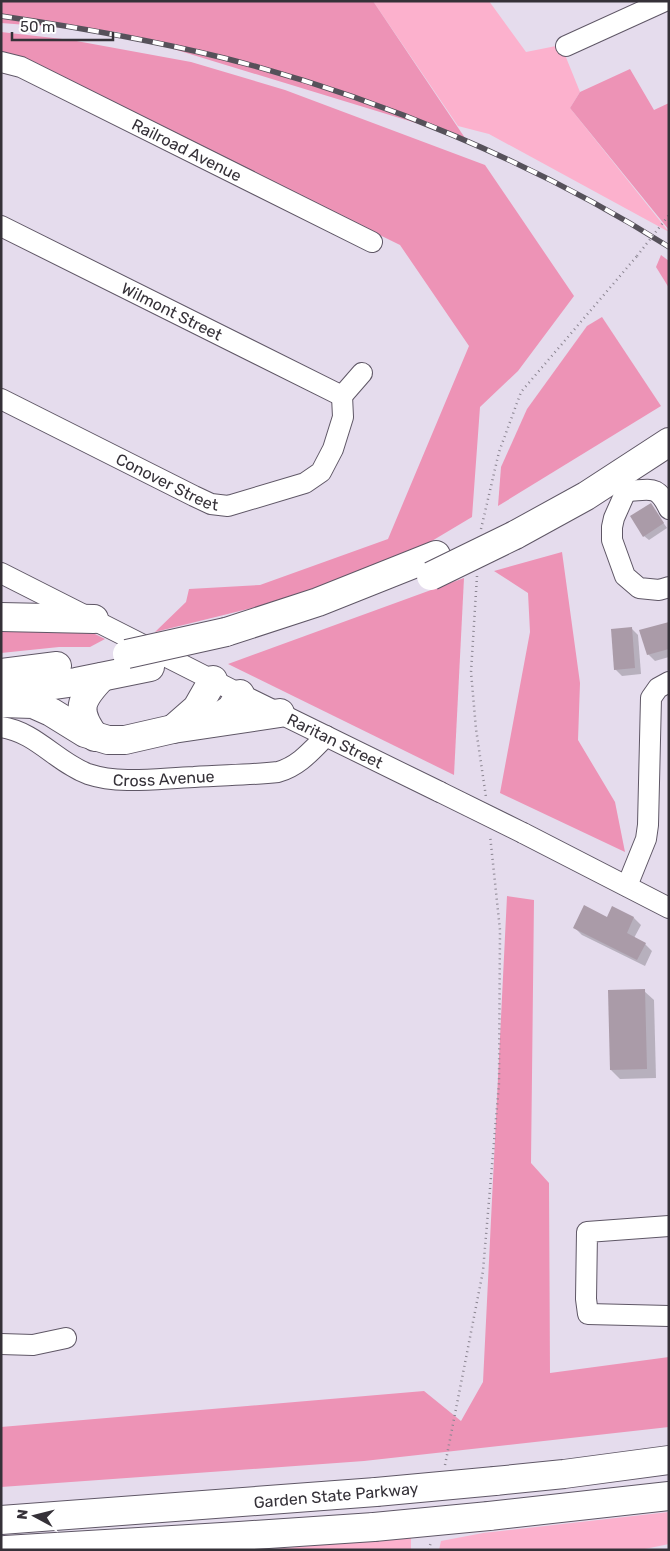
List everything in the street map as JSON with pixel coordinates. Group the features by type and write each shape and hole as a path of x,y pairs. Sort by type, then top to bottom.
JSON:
{"highway":[{"path":"518,524 669,420"},
{"path":"1,673 64,665 139,660 232,638 318,602 433,566 518,524 621,484 669,442"},
{"path":"1,617 94,619"},
{"path":"1,692 102,677 139,660"},
{"path":"94,737 84,720 82,706 88,693 102,677"},
{"path":"173,729 197,708 213,680"},
{"path":"208,724 231,709 240,694"},
{"path":"1,703 33,704 51,712 78,730 94,737 116,740 173,729 280,713"},
{"name":"Garden State Parkway","path":"1,1520 376,1492 583,1472 669,1460"},
{"name":"Garden State Parkway","path":"5,1550 374,1527 669,1496"}],"street":[{"path":"566,46 665,1"},
{"name":"Railroad Avenue","path":"1,62 21,67 372,242"},
{"name":"Wilmont Street","path":"1,226 342,396"},
{"path":"342,396 362,373"},
{"name":"Conover Street","path":"1,399 194,496 211,504 228,506 304,482 321,472 333,449 343,417 342,396"},
{"path":"669,509 662,495 653,490 621,484 612,527 612,540 625,576 639,588 660,590 669,587"},
{"name":"Raritan Street","path":"1,573 240,694 523,833 669,908"},
{"path":"627,886 646,839 648,825 651,698 658,688 669,682"},
{"name":"Cross Avenue","path":"1,727 16,730 30,737 81,771 99,777 128,780 278,772 302,761 326,736"},
{"path":"669,1226 587,1232 586,1299 588,1314 669,1316"},
{"path":"1,1344 33,1345 66,1338"}],"path":[{"path":"480,534 499,452 521,392 637,256 669,215"},
{"path":"478,569 471,672 476,729 486,802"},
{"path":"444,1474 483,1271 499,1083 500,930 490,831"},
{"path":"430,1550 433,1532"}],"shaded area":[{"path":"1,1 373,1 465,138 118,32 1,23"},
{"path":"373,1 489,1 526,52 561,45 580,92 570,108 669,232 489,134 458,126"},
{"path":"1,32 71,40 191,62 285,90 485,165 574,296 518,371 480,407 472,517 405,557 380,564 276,602 155,632 186,602 189,589 260,585 388,539 469,346 400,245 30,63 1,56"},
{"path":"630,69 654,110 669,103 669,230 570,108 580,92"},
{"path":"661,255 669,261 669,288 656,267"},
{"path":"602,317 661,406 498,506 501,467 527,409 587,326"},
{"path":"562,552 580,683 578,740 615,802 625,852 500,793 530,632 528,593 494,571"},
{"path":"464,578 454,775 228,664"},
{"path":"1,626 79,626 105,639 90,647 59,647 1,653"},
{"path":"507,896 534,900 531,1163 549,1183 550,1373 669,1357 669,1427 364,1461 1,1487 1,1427 424,1391 461,1421 483,1382"},
{"path":"669,1512 669,1544 640,1550 439,1550 441,1541 483,1533"},
{"path":"411,1537 411,1550 262,1550"}],"building":[{"path":"651,503 664,523 643,537 630,516"},
{"path":"669,622 669,649 647,655 639,630"},
{"path":"632,627 635,668 614,670 611,629"},
{"path":"584,905 607,917 612,906 634,917 627,933 646,943 637,960 573,928"},
{"path":"645,989 647,1069 610,1070 608,990"}],"railway":[{"path":"1,16 113,34 197,51 339,92 397,113 510,161 618,216 669,247"}]}
